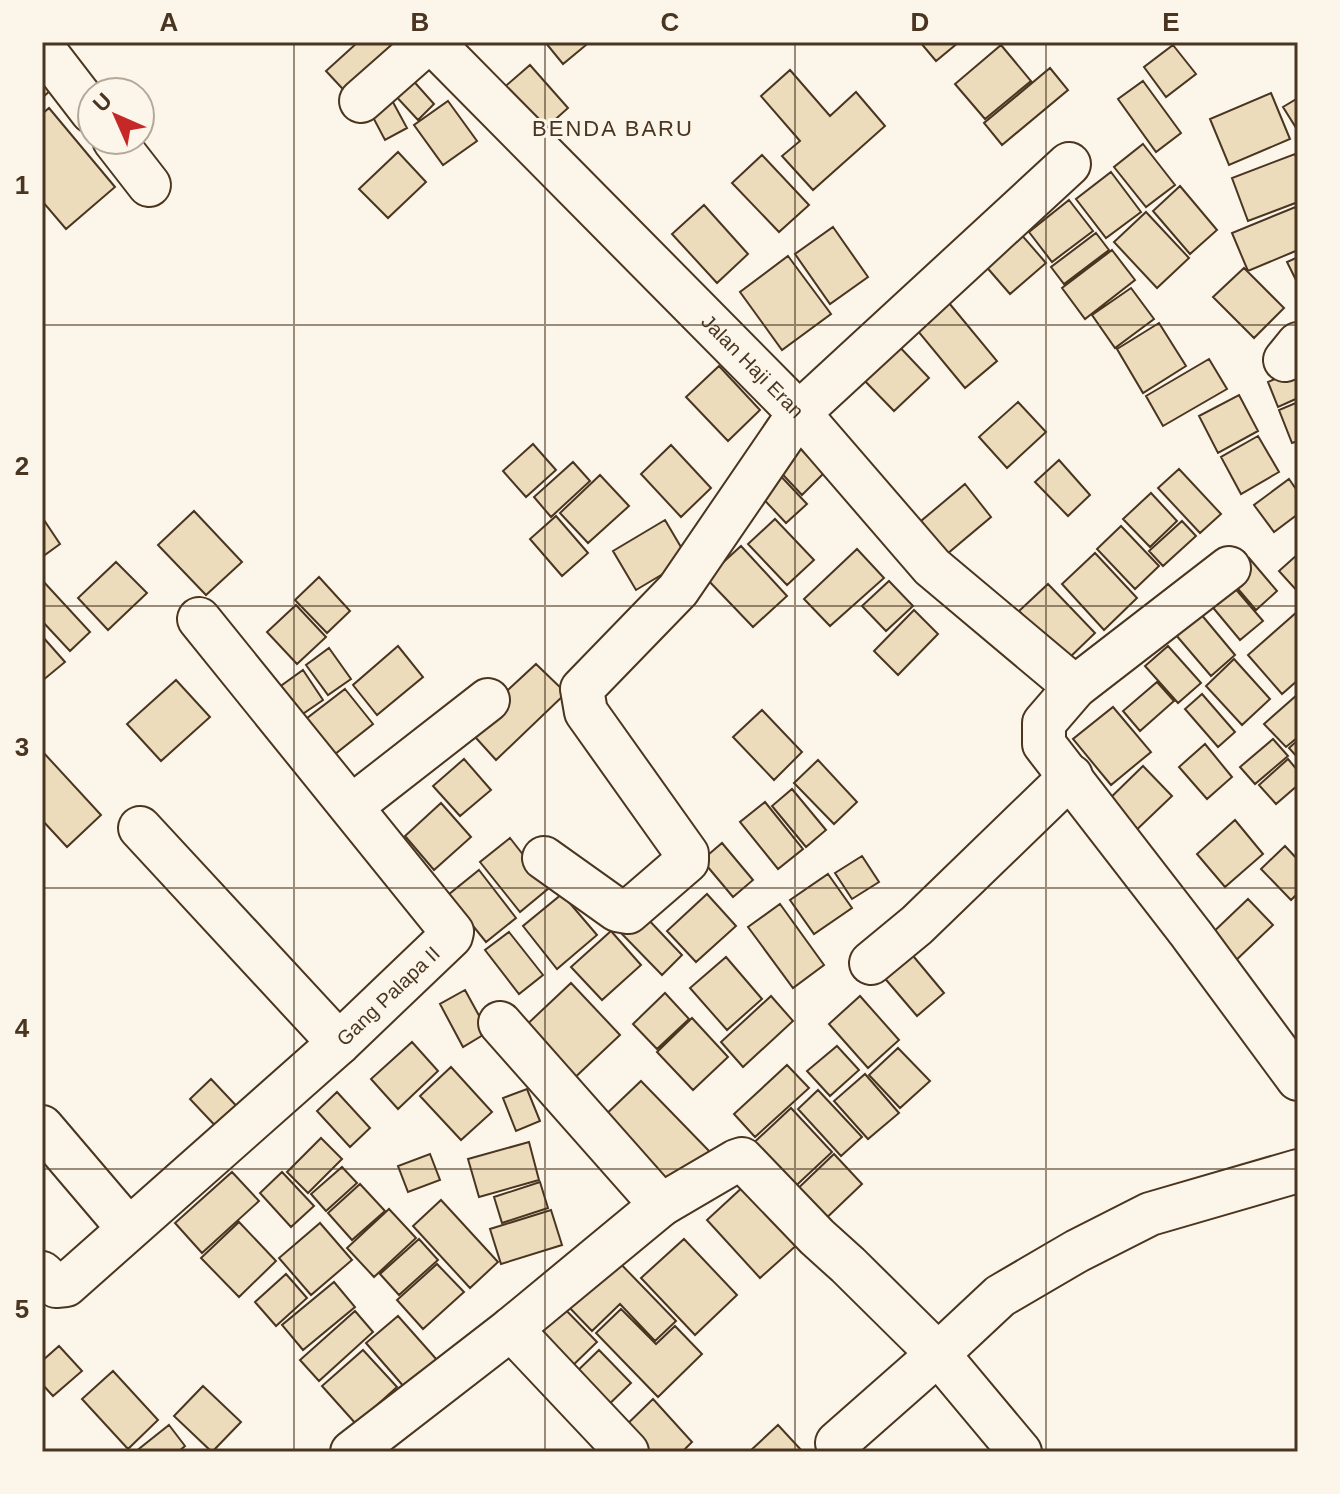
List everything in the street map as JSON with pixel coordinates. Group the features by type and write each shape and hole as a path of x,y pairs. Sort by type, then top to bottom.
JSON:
{"street":[{"path":"42,47 76,91"},
{"path":"361,101 446,47"},
{"name":"Jalan Haji Eran","path":"446,47 799,413 932,567 1075,687"},
{"path":"126,156 149,185"},
{"path":"544,858 623,912 628,912 687,861 687,854 586,712 582,689 678,590 799,413 1069,164"},
{"path":"1229,568 1075,687 1044,723 1044,744 1298,1079"},
{"name":"Gang Palapa II","path":"42,1273 56,1286 66,1285 339,1043 448,941 452,932 199,619"},
{"path":"352,806 488,700"},
{"path":"871,963 917,925 1071,776"},
{"path":"140,828 339,1043"},
{"path":"500,1023 661,1205"},
{"path":"42,1127 128,1228"},
{"path":"352,1452 511,1329 661,1205 742,1159 938,1354 1020,1452"},
{"path":"837,1443 1000,1296 1077,1251 1150,1214 1298,1171"},
{"path":"511,1329 627,1452"}],"building":[{"path":"358,42 392,42 403,55 354,101 326,71"},
{"path":"545,42 583,42 586,45 563,64"},
{"path":"920,42 959,42 936,61"},
{"path":"1001,45 1031,81 985,119 955,84"},
{"path":"1173,45 1196,74 1166,97 1144,67"},
{"path":"42,60 61,81 42,98"},
{"path":"530,65 568,108 539,134 501,90"},
{"path":"1050,68 1068,90 1002,145 984,123"},
{"path":"790,70 830,116 856,92 885,126 813,190 782,156 800,141 761,96"},
{"path":"409,76 434,104 418,120 392,92"},
{"path":"1143,81 1181,133 1156,152 1118,99"},
{"path":"388,93 407,128 385,140 366,104"},
{"path":"1271,93 1290,139 1229,165 1210,119"},
{"path":"1298,98 1298,131 1283,107"},
{"path":"448,101 477,141 443,165 414,125"},
{"path":"49,108 76,140 76,156 89,156 115,187 66,229 42,201 42,114"},
{"path":"1143,144 1175,185 1146,207 1114,167"},
{"path":"398,152 426,182 388,218 359,189"},
{"path":"1295,154 1298,163 1298,202 1248,221 1232,178"},
{"path":"762,155 809,205 779,232 732,183"},
{"path":"1111,172 1141,212 1106,238 1076,199"},
{"path":"1180,186 1217,230 1190,254 1153,211"},
{"path":"1069,200 1093,231 1052,262 1029,232"},
{"path":"704,205 748,254 717,283 672,234"},
{"path":"1298,206 1298,250 1248,271 1232,233"},
{"path":"1146,212 1189,258 1157,288 1114,242"},
{"path":"1013,225 1046,263 1010,294 977,256"},
{"path":"833,227 868,277 830,304 795,254"},
{"path":"1096,233 1109,250 1064,284 1051,267"},
{"path":"1112,250 1135,280 1085,319 1062,288"},
{"path":"788,256 831,314 782,350 740,292"},
{"path":"1298,257 1298,284 1287,262"},
{"path":"1244,268 1284,308 1254,338 1213,297"},
{"path":"1131,288 1154,319 1115,348 1092,315"},
{"path":"949,303 997,361 965,388 917,330"},
{"path":"1159,323 1186,366 1143,393 1117,349"},
{"path":"895,342 929,378 894,411 860,376"},
{"path":"1209,359 1227,389 1163,426 1146,396"},
{"path":"719,366 760,410 728,441 686,397"},
{"path":"1298,369 1298,398 1278,407 1268,382"},
{"path":"1239,395 1258,431 1218,453 1199,416"},
{"path":"1018,402 1046,432 1007,468 979,437"},
{"path":"1298,402 1298,441 1292,443 1279,410"},
{"path":"1258,436 1279,472 1241,494 1221,457"},
{"path":"793,441 824,473 802,495 771,462"},
{"path":"533,444 556,470 526,497 503,471"},
{"path":"671,445 711,488 681,517 641,474"},
{"path":"1059,460 1090,495 1068,516 1035,482"},
{"path":"573,462 590,481 551,517 534,497"},
{"path":"1179,469 1221,514 1200,533 1158,488"},
{"path":"775,470 807,504 786,523 754,489"},
{"path":"600,475 629,506 588,543 560,513"},
{"path":"1289,479 1298,492 1298,514 1274,532 1254,505"},
{"path":"965,484 991,517 947,554 921,521"},
{"path":"1151,493 1177,521 1150,547 1123,519"},
{"path":"194,511 242,562 206,595 158,545"},
{"path":"556,516 588,553 562,576 530,539"},
{"path":"42,517 60,544 42,557"},
{"path":"775,519 814,560 787,585 748,544"},
{"path":"665,520 688,559 636,590 613,551"},
{"path":"1182,521 1196,536 1163,566 1149,551"},
{"path":"1121,526 1159,566 1135,589 1097,549"},
{"path":"741,546 787,596 753,627 706,578"},
{"path":"857,549 884,578 830,626 804,599"},
{"path":"1095,553 1137,598 1104,630 1062,584"},
{"path":"1298,554 1298,592 1279,571"},
{"path":"1249,558 1277,591 1256,610 1227,576"},
{"path":"116,562 147,593 108,630 78,598"},
{"path":"319,577 350,611 327,633 295,600"},
{"path":"1227,579 1263,621 1240,640 1205,598"},
{"path":"42,580 90,632 70,651 42,621"},
{"path":"889,581 913,606 886,631 862,606"},
{"path":"1048,584 1095,633 1066,661 1019,611"},
{"path":"296,605 326,637 297,664 267,632"},
{"path":"1195,607 1235,655 1211,676 1170,628"},
{"path":"914,610 938,634 898,675 874,651"},
{"path":"1298,611 1298,680 1282,694 1248,655"},
{"path":"42,636 65,662 42,681"},
{"path":"398,646 423,677 377,715 353,685"},
{"path":"1168,646 1201,683 1178,703 1145,666"},
{"path":"329,648 351,679 328,695 306,665"},
{"path":"1234,659 1270,699 1242,725 1206,686"},
{"path":"536,664 566,693 496,760 467,728"},
{"path":"303,670 323,700 291,722 271,693"},
{"path":"176,680 210,717 161,761 127,724"},
{"path":"1157,682 1174,701 1140,731 1123,711"},
{"path":"345,689 373,724 330,758 302,722"},
{"path":"1202,694 1235,732 1218,747 1185,709"},
{"path":"1298,694 1298,737 1286,747 1264,724"},
{"path":"1113,707 1151,752 1111,785 1073,739"},
{"path":"762,710 802,752 774,780 733,737"},
{"path":"1273,739 1288,756 1255,784 1240,767"},
{"path":"1298,740 1298,758 1289,748"},
{"path":"1205,744 1232,777 1207,799 1179,767"},
{"path":"42,751 101,815 67,847 42,820"},
{"path":"464,759 491,790 460,816 433,786"},
{"path":"1288,759 1298,771 1298,785 1276,804 1259,785"},
{"path":"818,760 857,802 834,824 794,783"},
{"path":"1143,766 1172,796 1129,837 1101,807"},
{"path":"792,789 826,830 806,847 772,806"},
{"path":"765,802 803,849 778,869 740,822"},
{"path":"441,803 471,837 434,870 405,836"},
{"path":"1235,820 1263,854 1225,887 1197,854"},
{"path":"510,838 549,888 520,912 480,862"},
{"path":"722,843 753,880 733,897 702,860"},
{"path":"1285,846 1298,860 1298,893 1291,900 1261,869"},
{"path":"862,856 879,882 852,899 835,873"},
{"path":"479,870 516,918 486,942 448,895"},
{"path":"828,874 852,908 814,934 790,900"},
{"path":"562,894 597,935 557,969 523,926"},
{"path":"707,894 736,926 696,962 667,931"},
{"path":"1248,899 1273,925 1231,965 1207,938"},
{"path":"780,904 824,965 793,988 748,927"},
{"path":"643,914 682,955 662,975 622,934"},
{"path":"611,931 641,965 602,1000 571,967"},
{"path":"509,932 543,975 519,994 485,950"},
{"path":"909,951 944,993 917,1016 882,975"},
{"path":"726,957 762,999 727,1030 690,988"},
{"path":"571,983 620,1035 569,1083 520,1031"},
{"path":"465,990 488,1032 463,1047 440,1004"},
{"path":"665,993 689,1019 657,1049 633,1024"},
{"path":"771,996 793,1021 743,1067 721,1042"},
{"path":"860,996 899,1040 868,1068 829,1024"},
{"path":"692,1018 728,1057 693,1090 657,1052"},
{"path":"412,1042 438,1071 398,1109 371,1079"},
{"path":"837,1046 859,1070 830,1096 807,1071"},
{"path":"898,1048 930,1081 900,1108 869,1075"},
{"path":"787,1065 809,1088 755,1137 734,1114"},
{"path":"451,1067 492,1112 461,1140 420,1096"},
{"path":"865,1074 899,1113 868,1139 834,1101"},
{"path":"211,1079 245,1115 224,1135 190,1099"},
{"path":"641,1081 712,1154 672,1193 601,1119"},
{"path":"527,1089 540,1121 516,1131 503,1098"},
{"path":"818,1090 862,1137 841,1156 798,1109"},
{"path":"337,1092 370,1128 350,1147 317,1111"},
{"path":"791,1108 832,1152 786,1195 745,1151"},
{"path":"321,1138 342,1159 308,1193 287,1172"},
{"path":"529,1142 539,1180 479,1197 468,1159"},
{"path":"430,1154 440,1180 408,1192 398,1166"},
{"path":"834,1154 862,1184 817,1227 789,1197"},
{"path":"342,1167 357,1183 326,1211 311,1194"},
{"path":"232,1172 259,1201 202,1253 175,1223"},
{"path":"282,1172 314,1206 291,1227 260,1193"},
{"path":"540,1182 548,1208 502,1223 494,1197"},
{"path":"360,1184 385,1211 352,1240 328,1213"},
{"path":"745,1185 799,1243 760,1278 707,1220"},
{"path":"441,1200 498,1262 470,1288 413,1226"},
{"path":"389,1209 416,1238 374,1277 347,1248"},
{"path":"551,1210 562,1245 501,1264 490,1229"},
{"path":"239,1222 276,1261 239,1297 201,1258"},
{"path":"320,1223 352,1260 311,1295 279,1258"},
{"path":"419,1239 438,1260 399,1295 380,1274"},
{"path":"684,1239 737,1295 695,1335 641,1278"},
{"path":"613,1256 676,1321 655,1341 620,1304 592,1331 565,1303"},
{"path":"437,1264 464,1292 423,1329 397,1300"},
{"path":"286,1274 307,1298 276,1326 255,1302"},
{"path":"334,1282 355,1307 303,1350 282,1325"},
{"path":"558,1302 597,1342 566,1372 527,1331"},
{"path":"621,1309 656,1344 675,1326 702,1354 658,1397 596,1333"},
{"path":"355,1311 373,1332 319,1381 300,1360"},
{"path":"398,1316 437,1360 405,1388 366,1343"},
{"path":"59,1346 82,1371 53,1396 42,1384 42,1361"},
{"path":"363,1350 397,1387 356,1424 322,1386"},
{"path":"599,1350 631,1383 600,1413 568,1380"},
{"path":"113,1371 158,1420 128,1449 82,1399"},
{"path":"203,1386 241,1422 212,1452 174,1416"},
{"path":"653,1399 692,1442 682,1452 634,1452 617,1434"},
{"path":"169,1425 185,1446 178,1452 135,1452"},
{"path":"778,1425 803,1452 749,1452"}],"district":[{"name":"BENDA BARU","path":"613,128"}]}
